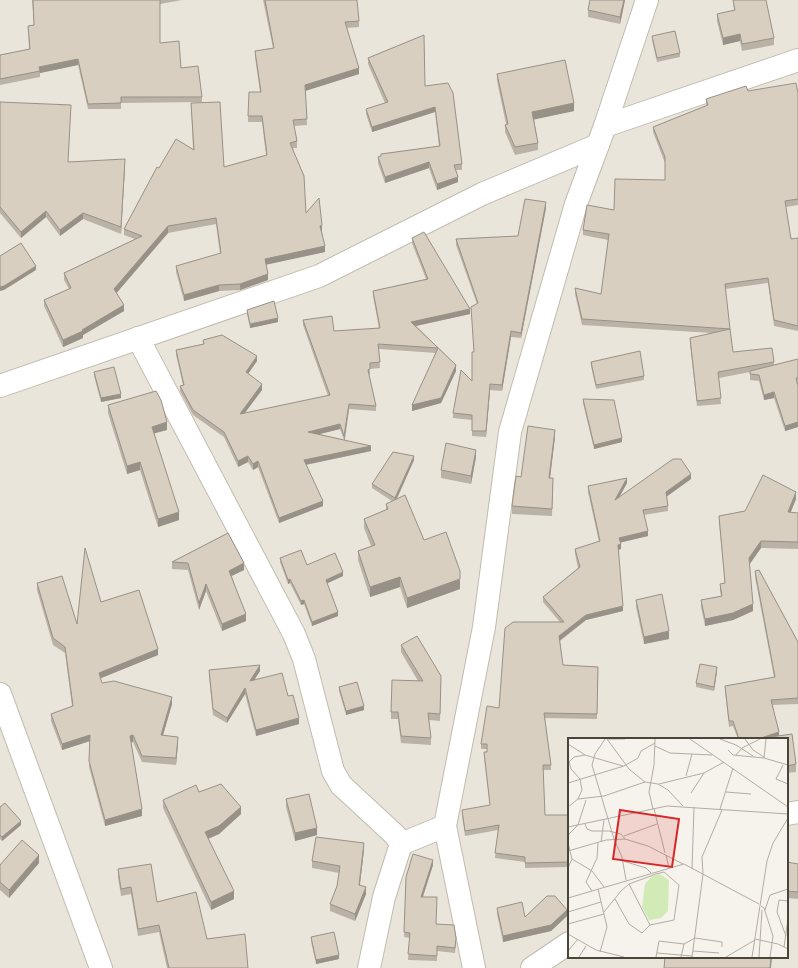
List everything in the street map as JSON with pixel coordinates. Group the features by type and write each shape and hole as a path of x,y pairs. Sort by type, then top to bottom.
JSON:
{"street":[{"path":"474,968 445,826 484,627 510,432 576,204 601,136 647,0"},
{"path":"0,386 320,276 601,136 798,60"},
{"path":"138,338 294,634 304,659 333,771 341,785 395,835 401,844"},
{"path":"0,694 101,968"},
{"path":"788,814 798,812"},
{"path":"369,968 384,897 401,844 445,826"},
{"path":"532,968 568,944"}],"shaded area":[{"path":"0,0 798,0 798,968 0,968"}],"building":[{"path":"33,0 160,0 160,43 179,41 181,68 198,66 202,97 121,97 121,103 88,104 78,59 39,67 40,71 0,79 0,55 30,49 28,26 34,25"},
{"path":"265,0 357,0 359,21 345,22 359,68 305,85 307,119 293,120 297,141 290,143 304,176 306,213 319,198 322,225 320,226 325,246 265,259 268,274 240,284 219,285 184,295 176,266 221,253 216,218 168,226 114,289 124,305 82,330 83,331 63,340 44,300 71,288 64,273 142,236 124,229 157,167 159,168 176,139 194,150 191,103 220,102 224,167 267,155 262,116 248,116 249,92 261,92 255,51 274,48"},
{"path":"590,0 624,0 620,17 588,10"},
{"path":"733,0 766,0 774,38 742,44 740,34 723,38 717,14 735,10"},
{"path":"675,31 680,53 657,58 652,36"},
{"path":"424,35 425,86 448,83 453,93 462,164 454,165 458,177 437,184 429,162 385,177 378,157 381,156 381,154 440,146 435,107 372,127 366,109 388,102 368,58"},
{"path":"565,60 574,103 532,112 538,143 515,147 505,125 508,124 497,74"},
{"path":"796,83 798,93 798,199 785,201 791,239 798,238 798,326 774,320 768,278 725,284 730,329 582,319 575,288 601,294 609,234 583,230 587,205 614,210 615,179 665,180 665,157 653,127 708,105 706,99 746,86 748,91"},
{"path":"0,102 71,105 68,162 125,159 121,227 83,213 60,230 46,211 21,232 0,207"},
{"path":"525,199 546,202 521,333 511,331 502,385 490,384 486,431 472,431 472,415 453,413 461,370 472,381 472,352 474,352 471,307 478,303 456,239 518,236"},
{"path":"424,232 470,309 411,322 456,365 441,398 412,405 438,348 378,344 380,362 370,363 370,369 368,370 376,406 349,404 344,436 340,424 308,432 371,446 304,460 323,501 279,518 258,461 253,464 248,456 238,461 224,432 193,410 180,386 184,385 176,350 204,344 203,340 222,335 257,356 246,372 262,384 240,414 330,395 303,320 332,316 334,331 380,328 373,291 428,279 412,238"},
{"path":"21,243 36,266 0,287 0,256"},
{"path":"274,301 278,318 250,324 247,310"},
{"path":"730,329 733,352 772,348 774,362 718,372 721,398 697,401 690,338"},
{"path":"640,351 644,376 596,385 591,362"},
{"path":"798,359 798,378 796,378 798,386 798,422 785,426 774,392 764,395 759,375 750,374 750,371"},
{"path":"114,367 121,394 101,398 94,372"},
{"path":"156,391 161,400 167,422 152,427 179,512 158,519 140,462 127,466 108,405"},
{"path":"583,399 614,400 622,438 594,445"},
{"path":"528,426 555,430 549,478 553,478 552,509 512,506 516,476 521,477"},
{"path":"446,443 476,450 471,476 441,470"},
{"path":"393,452 414,456 395,498 372,484"},
{"path":"673,459 681,459 691,474 666,492 668,506 643,510 648,531 619,538 621,544 618,545 623,606 586,615 559,636 563,665 598,667 597,714 544,713 551,765 543,765 545,815 568,815 568,862 525,863 525,857 495,853 499,825 465,831 462,810 490,805 484,752 487,752 487,744 481,744 487,706 499,708 505,628 513,622 564,622 543,597 580,567 575,549 600,541 588,486 627,478 615,500"},
{"path":"763,475 796,492 788,512 798,513 798,542 761,541 749,558 753,604 733,613 705,619 701,600 722,596 720,584 725,583 719,516 745,511"},
{"path":"405,495 424,540 446,532 460,571 460,579 407,598 400,577 370,587 358,551 375,545 364,519 388,509 386,504"},
{"path":"228,533 244,563 229,571 246,614 222,624 206,584 199,603 188,563 172,562"},
{"path":"85,548 101,602 139,590 158,649 99,673 102,683 114,681 172,697 161,735 178,737 176,758 142,756 133,735 130,736 142,809 105,820 89,761 90,735 62,744 51,714 73,706 65,647 53,638 37,583 62,576 77,624"},
{"path":"301,550 307,565 335,553 343,572 326,580 338,612 312,622 304,600 301,601 290,579 288,580 280,558"},
{"path":"759,570 798,642 798,698 771,700 779,732 761,738 739,738 733,721 729,721 725,686 775,677 755,571"},
{"path":"662,594 669,631 644,637 636,600"},
{"path":"417,636 441,676 440,714 428,713 431,738 401,736 398,712 391,712 392,680 423,681 401,645"},
{"path":"700,664 717,667 714,687 696,683"},
{"path":"260,665 250,681 282,673 288,696 293,695 299,718 256,730 245,688 227,718 213,709 209,670"},
{"path":"357,682 364,706 346,711 339,687"},
{"path":"792,734 796,764 788,766 788,738 763,738"},
{"path":"221,784 241,807 219,826 205,832 234,891 211,902 163,800 196,785 199,792"},
{"path":"309,794 317,828 295,833 286,799"},
{"path":"5,803 21,821 2,837 0,835 0,807"},
{"path":"316,837 364,843 359,885 366,887 355,914 330,904 337,886 340,866 312,861"},
{"path":"22,840 39,855 9,890 0,882 0,865"},
{"path":"413,854 433,860 421,897 437,897 436,924 454,925 456,938 455,948 437,946 437,956 408,954 410,933 404,932 406,877"},
{"path":"788,862 798,864 798,892 788,891"},
{"path":"151,864 157,902 196,892 207,939 245,934 248,968 169,968 159,925 138,929 131,887 121,889 118,869"},
{"path":"547,896 555,896 567,910 551,925 503,936 497,908 522,902 525,917"},
{"path":"334,932 339,955 316,960 311,937"},
{"path":"665,958 771,958 770,968 664,968"}]}
